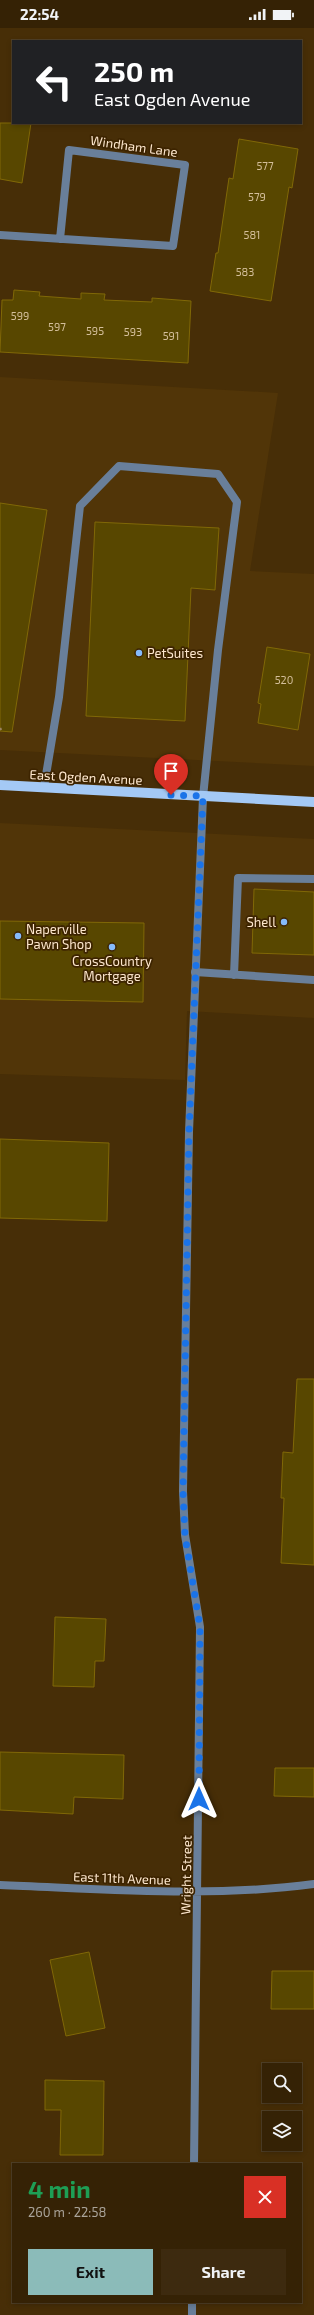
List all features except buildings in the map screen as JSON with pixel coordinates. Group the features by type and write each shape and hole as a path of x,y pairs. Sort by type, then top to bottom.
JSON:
{"main road":[{"name":"East Ogden Avenue","path":"0,785 314,802"}],"street":[{"name":"Windham Lane","path":"0,235 60,239 173,246 185,165 69,150 60,239"},
{"name":"Wright Street","path":"44,787 59,698 80,506 119,466 218,474 237,502 217,657 203,796 189,1132 183,1491 185,1536 200,1627 194,2163"},
{"path":"234,975 238,878 314,880"},
{"path":"195,972 314,980"},
{"name":"East 11th Avenue","path":"0,1885 198,1892 267,1891 314,1884"},
{"path":"192,2303 192,2315"}],"shaded area":[{"path":"0,377 278,393 250,571 314,574 314,766 0,750"},
{"path":"0,823 314,839 314,1018 187,1011 185,1080 0,1074"}],"place":[{"name":"PetSuites","path":"139,653"},
{"name":"Shell","path":"284,922"},
{"name":"Naperville Pawn Shop","path":"18,936"},
{"name":"CrossCountry Mortgage","path":"112,947"}],"route":[{"path":"171,795 203,796 189,1132 183,1491 185,1536 200,1627 199,1799"}]}
